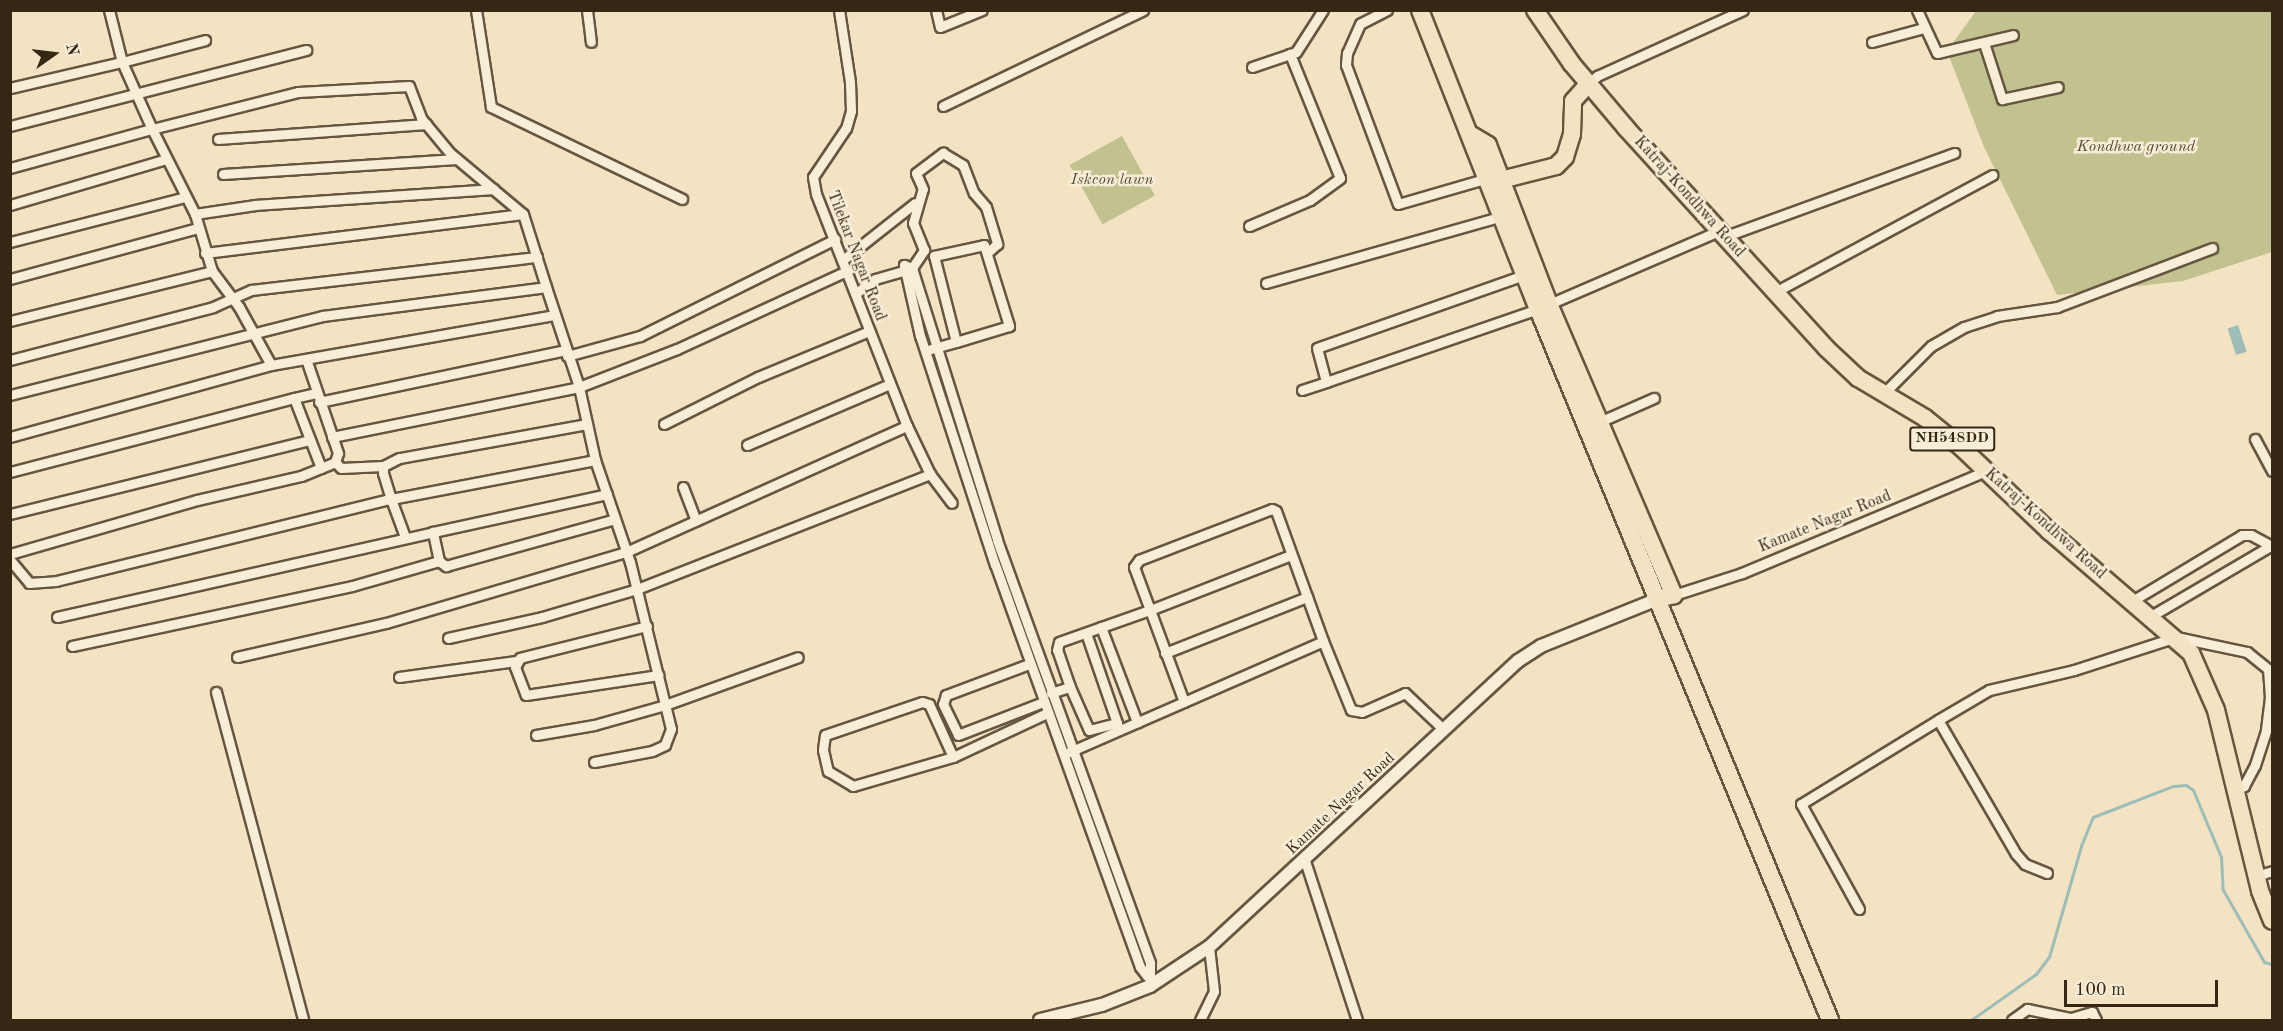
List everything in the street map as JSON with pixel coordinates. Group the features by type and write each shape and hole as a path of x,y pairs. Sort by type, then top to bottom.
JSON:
{"highway":[{"path":"1420,10 1470,134 1495,179 1543,306 1666,597"},
{"name":"Katraj-Kondhwa Road","path":"1535,10 1589,83 1826,348 1882,394 1925,418 2132,601 2176,637 2205,677 2256,876 2272,921"},
{"path":"1495,179 1556,166 1565,157 1572,135 1573,101 1589,83"},
{"path":"1495,179 1502,216 1524,275 1543,306 1599,422 1830,1020"}],"street":[{"path":"109,10 122,62 166,159 195,214 212,271 255,333 271,365"},
{"path":"476,10 491,107 682,199"},
{"path":"587,10 591,42"},
{"name":"Tilekar Nagar Road","path":"839,10 850,81 851,111 846,128 813,177 834,238 849,270 869,331 907,426 930,474 952,503"},
{"path":"936,10 940,27 982,10"},
{"path":"943,106 1143,10"},
{"path":"1252,67 1290,54 1302,44 1323,10"},
{"path":"1387,10 1360,24 1347,53 1346,65 1398,204 1495,179"},
{"path":"1589,83 1597,76 1743,10"},
{"path":"1917,10 1936,53 2013,35"},
{"path":"1872,42 1924,28"},
{"path":"10,88 205,40"},
{"path":"1984,43 2002,99 2058,87"},
{"path":"10,126 306,50"},
{"path":"1249,226 1310,200 1340,178 1290,54"},
{"path":"10,168 298,92 409,86 426,124 457,159 523,214 566,353 579,387 596,460 637,589 672,736 665,745 594,762"},
{"path":"218,139 426,124"},
{"path":"856,293 875,279 907,269 924,250 913,223 923,189 916,173 943,153 963,165 974,193 986,207 997,244 987,253"},
{"path":"1302,390 1543,306 1724,233 1953,153"},
{"path":"10,205 166,159"},
{"path":"223,174 457,159"},
{"path":"1775,292 1992,175"},
{"path":"195,214 255,205 493,189"},
{"path":"10,242 185,196"},
{"path":"844,259 915,203"},
{"path":"205,253 523,214"},
{"path":"1266,283 1502,216"},
{"path":"10,279 198,228"},
{"path":"10,472 294,398 317,398 566,353 640,336 834,238"},
{"path":"925,350 935,348 956,342 1009,326 984,245 934,256 956,342"},
{"path":"1882,394 1931,346 1964,327 1997,316 2057,307 2212,248"},
{"path":"10,360 213,307 251,290 537,257"},
{"path":"907,269 1051,693 1150,963 1148,981"},
{"path":"907,269 925,350 1029,664 1100,861 1140,967 1148,981"},
{"path":"332,437 579,387 677,349 849,270"},
{"path":"10,321 212,271"},
{"path":"1326,382 1317,348 1524,275"},
{"path":"10,395 360,309 546,287"},
{"path":"10,437 271,365 554,315"},
{"path":"664,424 758,378 869,331"},
{"path":"10,554 321,468 335,462 338,453 317,398 306,359"},
{"path":"747,445 890,384"},
{"path":"294,398 321,468"},
{"path":"1599,422 1654,398"},
{"path":"335,462 341,468 383,466 399,458 587,424"},
{"path":"237,657 386,623 626,552 907,426"},
{"path":"2255,439 2272,471"},
{"path":"10,514 310,440"},
{"path":"10,560 29,583 56,580 391,499 596,460"},
{"path":"383,466 391,499 405,537"},
{"name":"Kamate Nagar Road","path":"1042,1020 1081,1016 1209,947 1305,861 1442,728 1518,661 1541,646 1666,597 1742,573 1986,471"},
{"path":"448,638 542,617 637,589 930,474"},
{"path":"683,487 696,521"},
{"path":"57,617 405,537 607,494"},
{"path":"1184,702 1134,567 1136,562 1255,514 1276,511 1323,641 1351,710 1362,712 1405,693 1442,728"},
{"path":"433,532 439,561 446,566 615,519"},
{"path":"2132,601 2242,535 2251,535 2272,546"},
{"path":"2151,616 2272,546"},
{"path":"1086,633 1117,723 1089,730 1070,687 1057,645 1086,633 1101,627 1291,555"},
{"path":"72,646 352,586 439,561"},
{"path":"1165,653 1307,597"},
{"path":"399,677 516,661 647,626"},
{"path":"1101,627 1137,722"},
{"path":"1859,909 1801,804 1938,720 2007,683 2074,670 2176,637 2247,652 2270,670 2271,682 2266,731 2244,786 2233,790"},
{"path":"1061,755 1323,641"},
{"path":"536,735 594,725 665,705 798,657"},
{"path":"516,661 526,695 658,675"},
{"path":"1029,664 946,695 943,704 958,735 1043,702"},
{"path":"1051,693 1070,687"},
{"path":"216,692 303,1020"},
{"path":"953,757 929,704 922,702 825,735 823,750 828,771 853,786 953,757 1047,712"},
{"path":"1938,720 2016,854 2025,864 2047,873"},
{"path":"1100,861 1111,856"},
{"path":"1305,861 1357,1020"},
{"path":"2256,876 2272,871"},
{"path":"1200,1020 1214,991 1209,947"},
{"path":"2012,1020 2027,1009 2071,1019 2092,1012 2096,1020"}],"green space":[{"name":"Kondhwa ground","path":"1976,11 2272,11 2272,252 2183,281 2057,295 1984,147 1947,51"},
{"name":"Iskcon lawn","path":"1122,136 1155,195 1102,225 1070,165"}],"water":[{"path":"2238,325 2247,352 2236,355 2228,328"}],"waterway":[{"path":"1971,1020 2036,974 2049,957 2081,846 2093,817 2173,786 2186,785 2193,790 2221,857 2223,890 2264,962 2272,964"}]}
